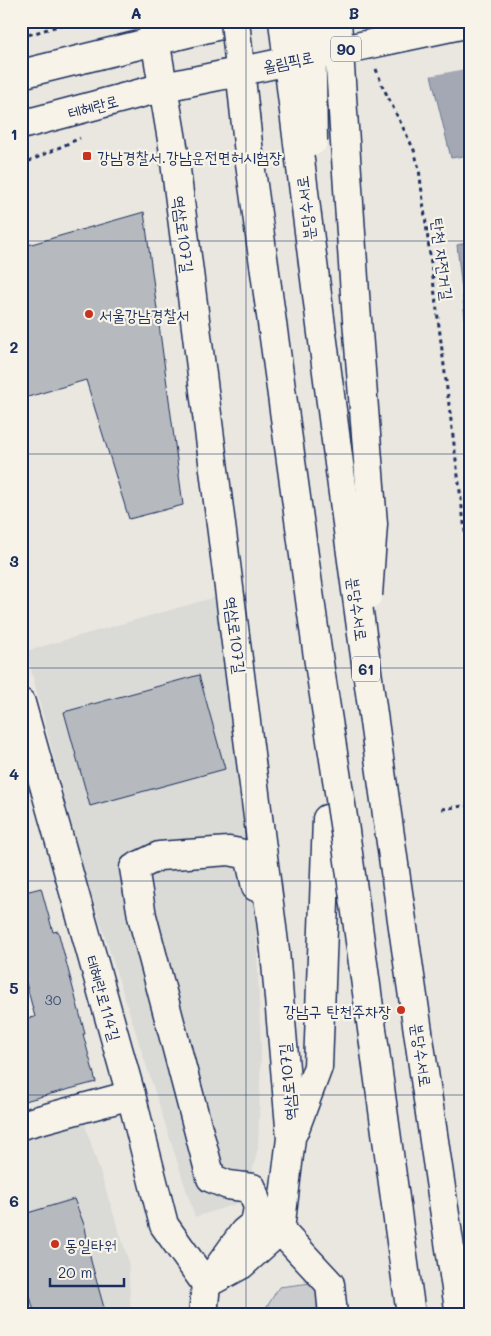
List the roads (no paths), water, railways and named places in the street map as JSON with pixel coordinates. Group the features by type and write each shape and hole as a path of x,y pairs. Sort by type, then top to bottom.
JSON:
{"main road":[{"name":"분당수서로","path":"283,21 314,278 364,654 460,1315"},
{"path":"311,21 314,278"},
{"path":"337,21 355,294 373,524 364,654"},
{"path":"21,74 154,32 230,23 317,650 344,824 410,1315"},
{"name":"올림픽로","path":"164,87 470,23"},
{"name":"역삼로107길","path":"154,32 164,87 272,922 291,1138 280,1230"},
{"name":"테헤란로","path":"21,125 164,87"},
{"name":"테헤란로114길","path":"21,704 131,1095 164,1225 206,1284"},
{"path":"203,1315 206,1284 244,1232 255,1223 258,1208 291,1138 318,1067 327,819"},
{"path":"258,1208 252,1188 228,1185 211,1178 142,916 134,868 159,856 229,851 249,855 257,895 272,922"},
{"path":"21,1125 131,1095"},
{"path":"206,1284 241,1266 280,1230 330,1284 333,1315"}],"place":[{"name":"강남경찰서.강남운전면허시험장","path":"87,156"},
{"name":"서울강남경찰서","path":"89,314"},
{"name":"강남구 탄천주차장","path":"401,1010"},
{"name":"동일타워","path":"55,1244"}]}
